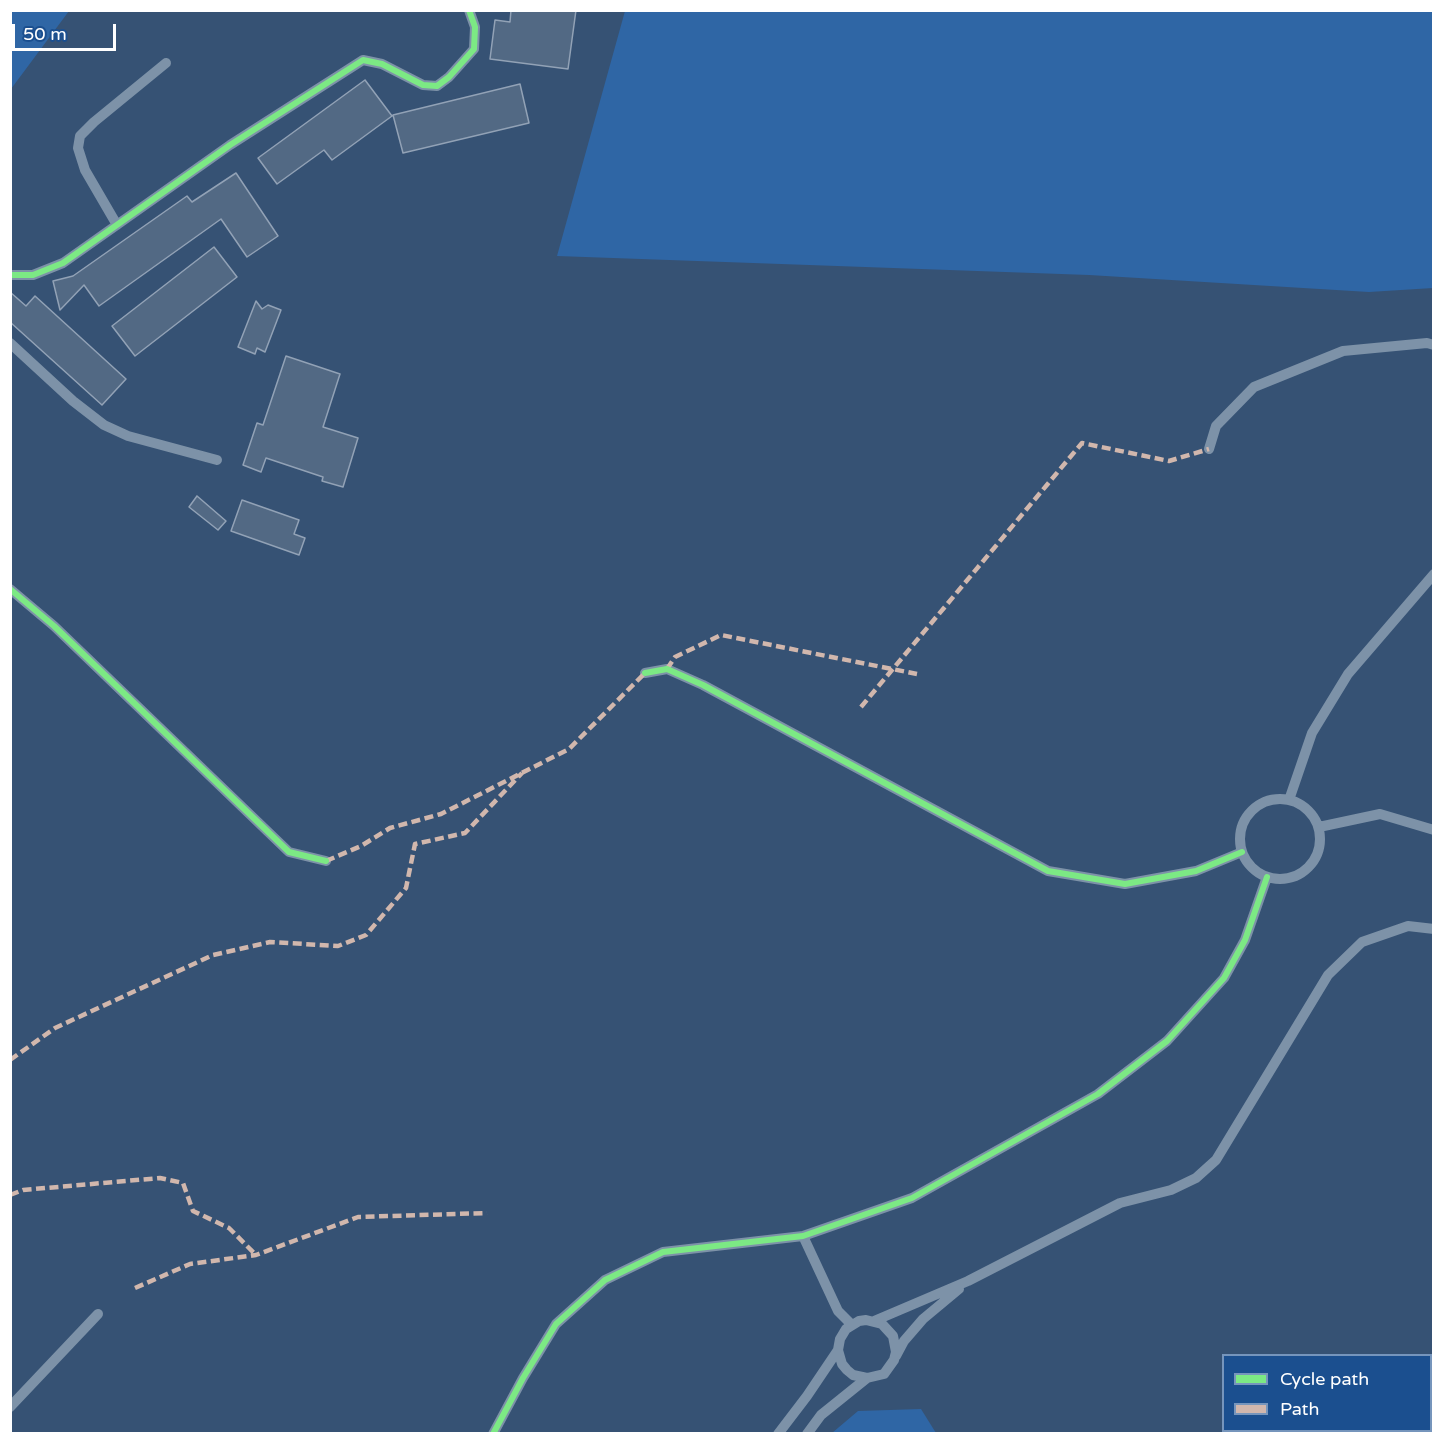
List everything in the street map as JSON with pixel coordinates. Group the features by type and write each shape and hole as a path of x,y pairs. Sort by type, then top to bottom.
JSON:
{"street":[{"path":"10,275 33,275 63,263 230,145 363,60 382,64 423,85 436,86 449,76 474,49 475,27 469,10"},
{"path":"117,225 85,170 78,148 80,136 93,122 166,63"},
{"path":"10,343 73,401 104,425 128,436 217,460"},
{"path":"1209,449 1216,426 1254,387 1343,351 1427,343 1434,345"},
{"path":"1288,800 1312,733 1348,674 1434,573"},
{"path":"10,589 54,626 289,852 326,861"},
{"path":"645,673 667,669 703,685 1048,872 1125,884 1196,871 1242,852"},
{"path":"1268,800 1288,800 1308,810 1319,827 1318,853 1310,867 1296,876 1281,879 1267,877 1252,868 1242,852 1240,840 1243,823 1251,811 1268,800"},
{"path":"1319,827 1380,814 1434,830"},
{"path":"493,1434 556,1324 605,1280 663,1252 803,1236 912,1198 1098,1094 1167,1041 1224,978 1245,940 1267,877"},
{"path":"874,1321 968,1281 1120,1203 1171,1190 1196,1178 1216,1160 1328,975 1362,942 1408,926 1434,929"},
{"path":"803,1236 838,1311 852,1324"},
{"path":"838,1350 842,1364 853,1375 867,1378 884,1374 904,1341 923,1319 968,1281"},
{"path":"10,1407 98,1314"},
{"path":"778,1434 838,1350 840,1339 852,1324 866,1320 882,1324 893,1336 896,1352 894,1360"},
{"path":"807,1434 821,1415 867,1378"}],"shaded area":[{"path":"10,11 69,11 11,89"},
{"path":"625,11 1433,11 1433,288 1369,292 1089,275 557,256"},
{"path":"921,1409 936,1433 832,1433 858,1411"},
{"path":"1432,1414 1433,1433 1296,1433 1432,1432"}],"building":[{"path":"511,10 576,10 568,69 490,59 495,20 510,22"},
{"path":"365,80 392,116 332,160 324,150 277,184 258,158"},
{"path":"520,84 529,123 403,153 393,115"},
{"path":"236,173 278,236 247,257 221,219 99,306 84,285 60,310 53,281 73,276 187,196 192,202"},
{"path":"214,247 237,277 135,356 112,326"},
{"path":"10,292 26,306 35,296 126,379 102,405 10,322"},
{"path":"256,301 262,309 268,305 281,310 265,352 257,348 255,354 238,347"},
{"path":"286,356 340,374 323,427 358,438 343,487 322,481 323,477 266,458 261,472 243,465 257,423 263,425"},
{"path":"197,496 226,521 218,530 189,507"},
{"path":"242,500 299,520 294,534 305,538 299,555 231,531"}],"marked path":[{"path":"861,707 1082,443 1169,461 1209,449"},
{"path":"667,669 675,657 721,635 917,674"},
{"path":"326,861 361,846 390,828 441,814 569,749 645,673"},
{"path":"10,1060 55,1028 213,955 270,942 338,946 366,935 406,888 415,844 465,833 522,773"},
{"path":"10,1195 23,1190 160,1178 183,1183 193,1211 229,1228 256,1255"},
{"path":"135,1288 190,1264 256,1255 358,1217 487,1213"}],"cycle path":[{"path":"10,275 33,275 63,263 230,145 363,60 382,64 423,85 437,86 449,77 474,49 475,27 469,10"},
{"path":"10,589 54,626 289,852 326,861"},
{"path":"645,673 667,669 703,685 1048,871 1125,884 1196,871 1242,852"},
{"path":"493,1434 556,1324 605,1280 663,1252 803,1236 912,1198 1098,1094 1167,1041 1224,978 1245,940 1267,877"}]}
